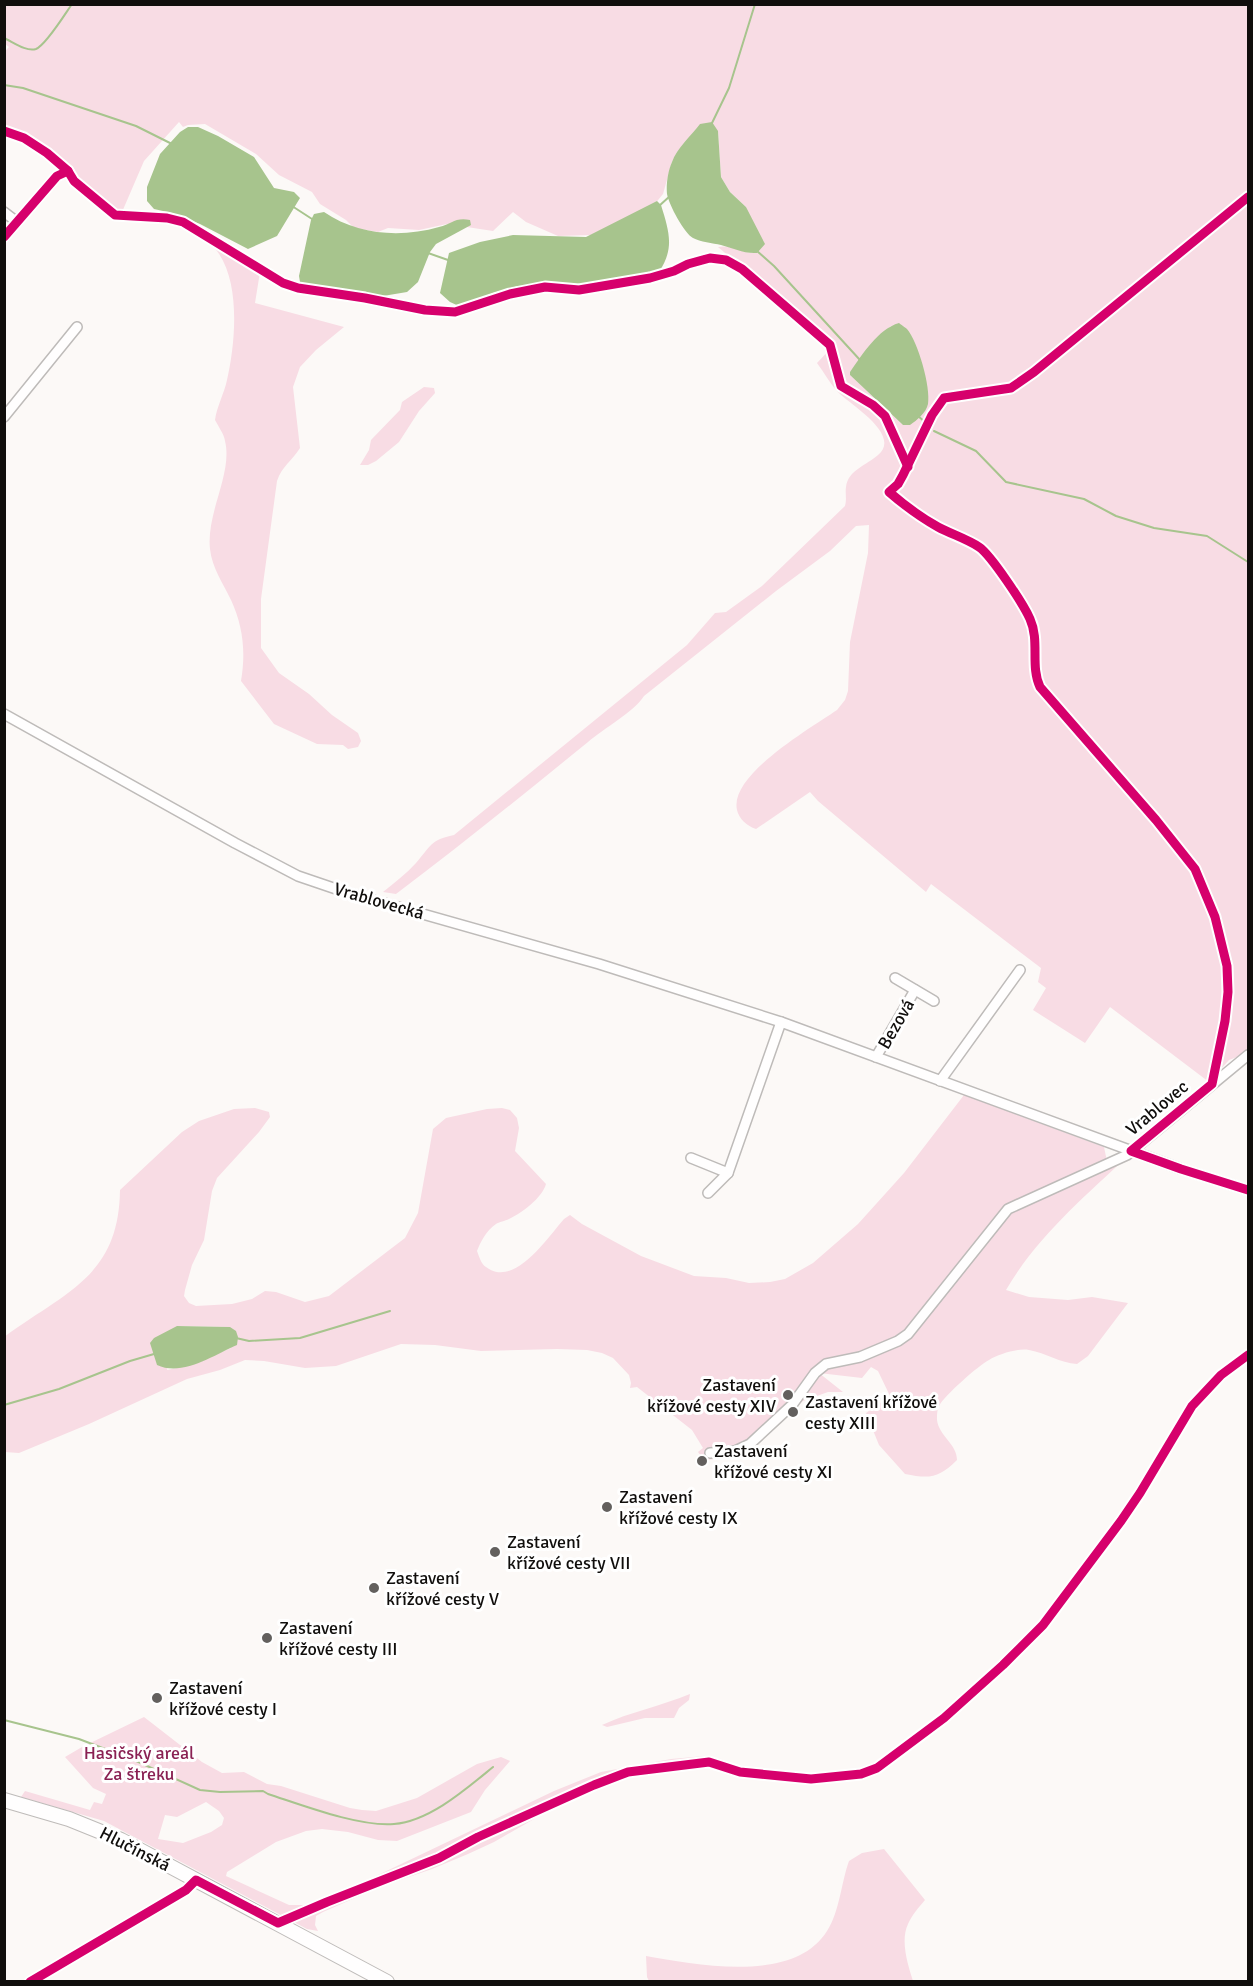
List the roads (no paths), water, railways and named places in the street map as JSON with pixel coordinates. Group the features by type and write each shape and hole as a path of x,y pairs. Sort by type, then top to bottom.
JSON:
{"street":[{"path":"4,237 57,176 68,171"},
{"path":"4,212 17,222"},
{"path":"4,417 77,327"},
{"name":"Vrablovecká","path":"4,714 298,876 345,892 640,976 781,1022"},
{"path":"940,1080 1020,970"},
{"name":"Bezová","path":"895,978 934,1001"},
{"name":"Bezová","path":"876,1058 915,990"},
{"path":"708,1193 728,1173 781,1022"},
{"name":"Vrablovec","path":"781,1022 1181,1169 1247,1188"},
{"name":"Vrablovec","path":"710,1452 735,1451 750,1443 792,1406 815,1373 826,1364 860,1358 908,1334 1008,1209 1127,1155 1248,1055"},
{"path":"691,1158 728,1173"},
{"path":"1192,1406 1221,1375 1248,1354"},
{"name":"Hlučínská","path":"4,1800 77,1822 121,1840 387,1982"}],"waterway":[{"path":"4,38 24,48 36,49 50,36 72,4"},
{"path":"712,123 729,88 755,4"},
{"path":"4,85 23,88 136,126 172,144"},
{"path":"659,206 670,196"},
{"path":"292,206 312,219"},
{"path":"757,251 774,266 860,360"},
{"path":"428,253 448,260"},
{"path":"918,416 925,422"},
{"path":"934,431 976,451 1006,482 1084,499 1116,516 1154,528 1207,536 1248,562"},
{"path":"236,1338 249,1341 300,1338 390,1311"},
{"path":"4,1405 59,1389 154,1354"},
{"path":"4,1720 79,1739 134,1760 200,1790 263,1791 348,1819 380,1824 407,1822 421,1817 447,1803 493,1767"}],"place":[{"name":"Zastavení křížové cesty XIV","path":"788,1395"},
{"name":"Zastavení křížové cesty XIII","path":"793,1412"},
{"name":"Zastavení křížové cesty XI","path":"702,1461"},
{"name":"Zastavení křížové cesty IX","path":"607,1507"},
{"name":"Zastavení křížové cesty VII","path":"495,1552"},
{"name":"Zastavení křížové cesty V","path":"374,1588"},
{"name":"Zastavení křížové cesty III","path":"267,1638"},
{"name":"Zastavení křížové cesty I","path":"157,1698"}],"park label":[{"name":"Hasičský areál Za štreku","path":"139,1763"}]}
